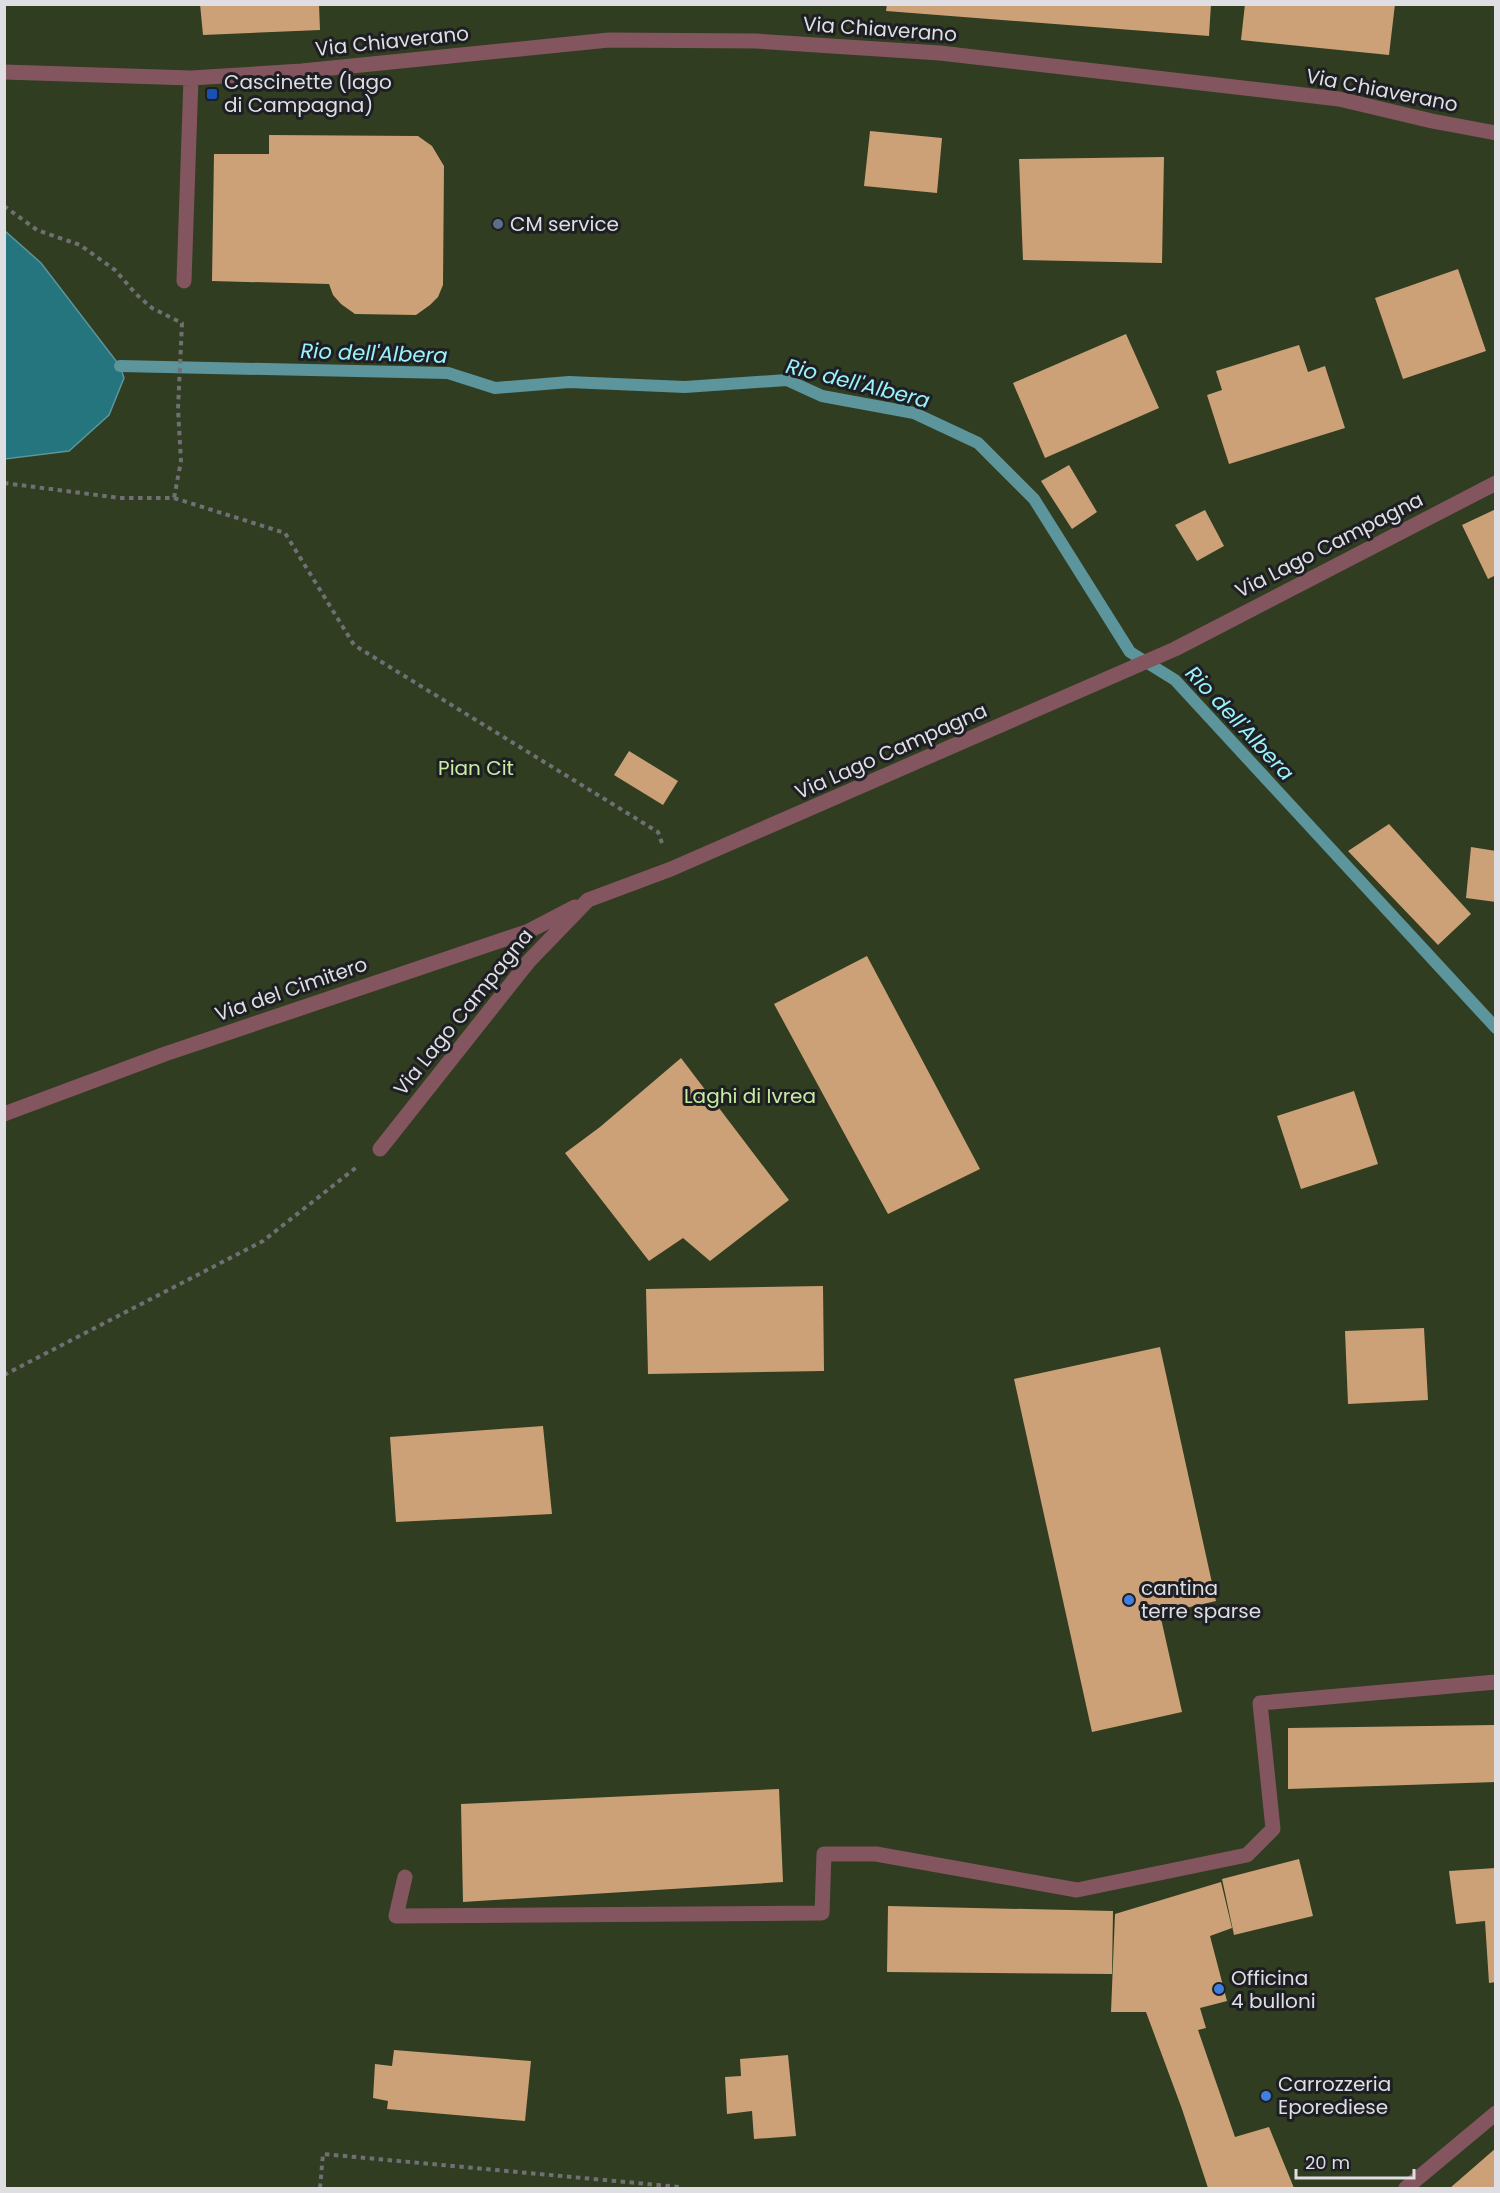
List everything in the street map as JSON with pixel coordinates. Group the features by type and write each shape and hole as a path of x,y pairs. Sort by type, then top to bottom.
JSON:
{"street":[{"name":"Via Chiaverano","path":"4,72 191,78 302,71 609,40 756,41 940,53 1340,99 1432,121 1496,133"},
{"path":"184,281 191,78"},
{"name":"Via Lago Campagna","path":"380,1149 529,961 588,900 671,869 1175,649 1496,483"},
{"name":"Via del Cimitero","path":"4,1114 165,1054 529,931 588,900"},
{"path":"405,1877 396,1916 822,1913 824,1854 876,1854 1077,1890 1247,1855 1273,1828 1260,1703 1496,1682"},
{"path":"1406,2188 1496,2113"}],"path":[{"path":"4,206 37,230 80,245 115,270 152,308 182,323 178,409 181,460 174,498"},
{"path":"4,483 120,498 174,498 285,533 354,645 658,832 671,869"},
{"path":"4,1375 263,1241 380,1149"},
{"path":"320,2188 323,2154 680,2187"}],"green space":[{"name":"Laghi di Ivrea","path":"5,5 1495,5 1495,2188 5,2188"}],"water":[{"path":"5,231 41,263 120,366 124,378 109,415 69,451 5,459"}],"building":[{"path":"200,4 319,4 320,30 203,35"},
{"path":"887,4 1211,4 1209,36 886,11"},
{"path":"1245,4 1395,4 1389,55 1241,40"},
{"path":"870,131 942,138 937,193 864,186"},
{"path":"269,135 418,136 432,146 444,166 443,285 438,297 430,305 416,315 355,314 333,295 329,284 212,281 214,154 269,154"},
{"path":"1164,157 1162,263 1023,260 1019,159"},
{"path":"1458,269 1486,351 1403,379 1375,298"},
{"path":"1126,334 1159,408 1045,458 1013,383"},
{"path":"1299,345 1308,372 1325,366 1345,428 1229,464 1207,395 1222,390 1216,371"},
{"path":"1069,465 1097,512 1072,529 1041,481"},
{"path":"1496,509 1496,575 1488,579 1462,525"},
{"path":"1205,510 1224,546 1197,561 1175,525"},
{"path":"629,751 678,781 663,805 614,775"},
{"path":"1389,824 1471,914 1438,945 1348,851"},
{"path":"1471,847 1496,851 1496,902 1466,898"},
{"path":"867,956 980,1169 888,1214 774,1004"},
{"path":"681,1058 789,1200 710,1261 683,1238 649,1261 565,1153 600,1127"},
{"path":"1354,1091 1378,1164 1301,1189 1277,1116"},
{"path":"823,1286 824,1371 648,1374 646,1289"},
{"path":"1424,1328 1428,1400 1348,1404 1345,1331"},
{"path":"1160,1347 1216,1601 1160,1614 1182,1712 1092,1732 1014,1379"},
{"path":"543,1426 552,1514 396,1522 390,1437"},
{"path":"1496,1725 1496,1782 1288,1789 1288,1728"},
{"path":"779,1789 783,1882 463,1902 461,1804"},
{"path":"1299,1859 1313,1916 1234,1935 1222,1879"},
{"path":"1496,1868 1496,1982 1489,1983 1485,1921 1456,1924 1449,1871"},
{"path":"1221,1882 1232,1928 1210,1936 1227,2001 1200,2008 1206,2028 1198,2030 1235,2137 1269,2127 1294,2188 1208,2188 1146,2012 1111,2012 1115,1914"},
{"path":"888,1906 1113,1911 1112,1974 887,1972"},
{"path":"394,2050 531,2061 525,2121 387,2109 388,2101 373,2098 375,2064 392,2066"},
{"path":"788,2055 796,2136 754,2139 752,2111 727,2114 725,2077 741,2076 740,2059"},
{"path":"1496,2148 1496,2188 1450,2188"}],"waterway":[{"name":"Rio dell'Albera","path":"120,366 448,373 495,388 569,382 685,387 787,380 822,396 914,413 978,443 1034,499 1130,652 1175,680 1496,1028"}],"place":[{"name":"Cascinette (lago di Campagna)","path":"212,94"},
{"name":"CM service","path":"498,224"},
{"name":"cantina terre sparse","path":"1129,1600"},
{"name":"Officina 4 bulloni","path":"1219,1989"},
{"name":"Carrozzeria Eporediese","path":"1266,2096"}],"park label":[{"name":"Pian Cit","path":"476,768"}]}
